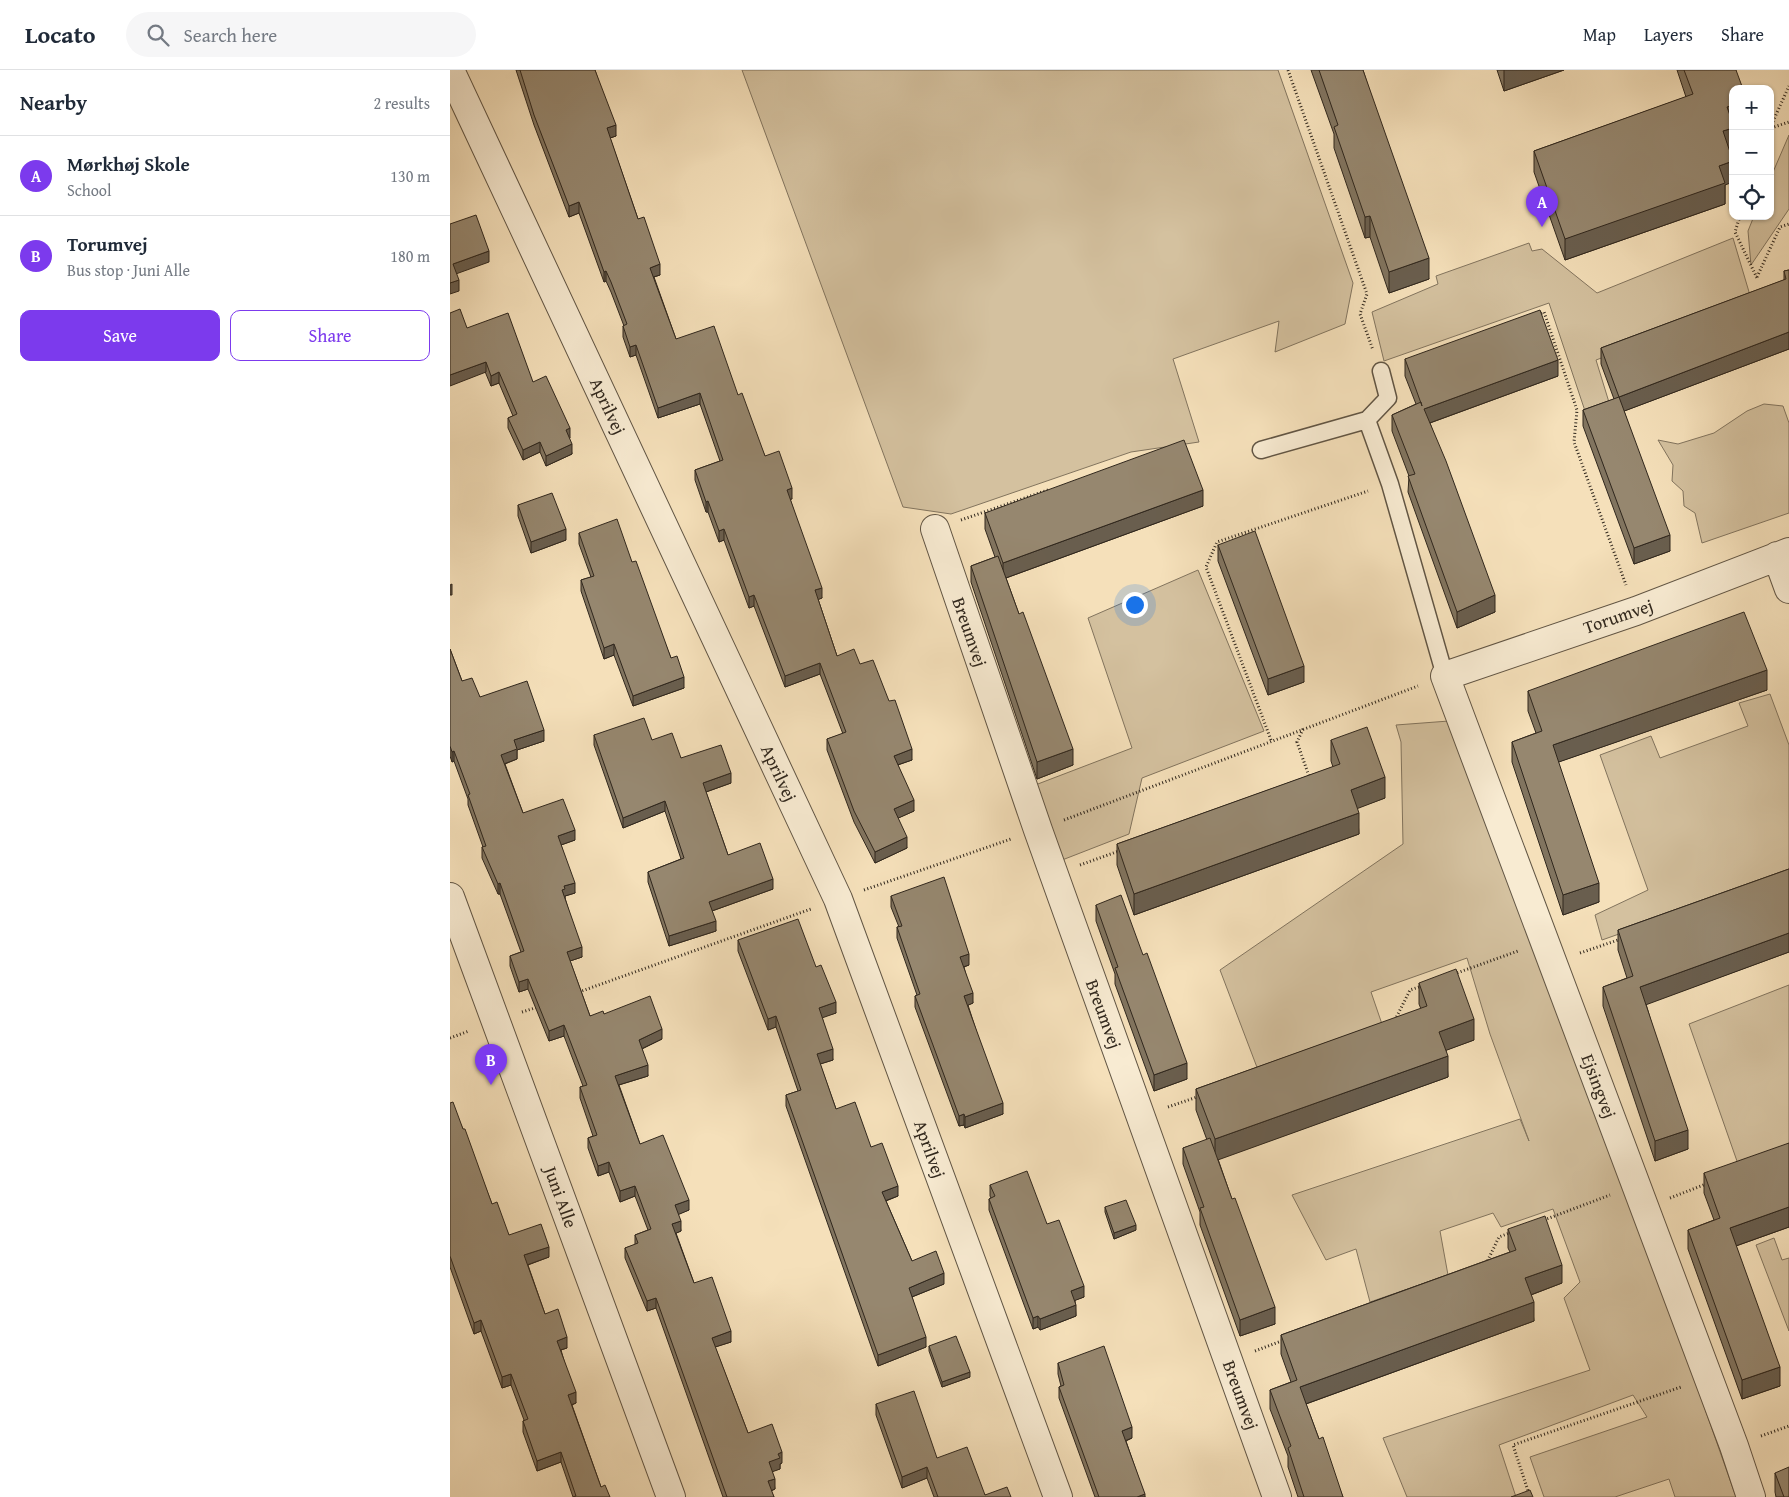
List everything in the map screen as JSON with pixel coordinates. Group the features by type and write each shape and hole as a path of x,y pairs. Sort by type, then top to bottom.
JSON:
{"street":[{"name":"Aprilvej","path":"450,70 838,899 1058,1497"},
{"name":"Breumvej","path":"935,529 1038,830 1278,1497"},
{"name":"Torumvej","path":"1445,676 1636,611 1783,554"},
{"path":"1783,554 1789,589"},
{"name":"Ejsingvej","path":"1445,676 1709,1378 1751,1497"},
{"name":"Juni Alle","path":"450,897 671,1497"}],"lane":[{"path":"1261,450 1367,420 1388,398 1381,370"},
{"path":"1367,420 1390,484 1445,676"}],"path":[{"path":"1288,70 1367,294 1360,314 1381,370"},
{"path":"1774,119 1789,86"},
{"path":"1774,127 1789,122"},
{"path":"1739,220 1735,232 1757,278 1780,227 1789,224"},
{"path":"1535,316 1544,312 1576,410 1574,442 1636,611"},
{"path":"1271,740 1206,566 1217,542 1390,484"},
{"path":"935,529 1055,487"},
{"path":"569,995 1038,830 1271,740 1445,676"},
{"path":"1304,728 1298,742 1310,782"},
{"path":"1054,874 1127,848"},
{"path":"1446,977 1549,952 1625,937"},
{"path":"1391,1028 1410,990 1428,984"},
{"path":"450,1038 541,1005"},
{"path":"1141,1117 1206,1094"},
{"path":"1536,1223 1640,1196 1708,1184"},
{"path":"1486,1265 1499,1237 1518,1230"},
{"path":"1229,1361 1293,1337"},
{"path":"1530,1497 1513,1445 1709,1378"}],"shaded area":[{"path":"742,70 1278,70 1353,283 1345,324 1275,352 1279,321 1173,359 1199,442 1131,452 951,514 903,507"},
{"path":"1789,135 1789,209 1751,265 1748,231 1752,220 1774,220 1774,170"},
{"path":"1733,238 1752,302 1596,360 1612,412 1588,420 1549,303 1384,361 1372,312 1438,284 1436,276 1529,243 1532,251 1542,249 1597,293"},
{"path":"1764,404 1783,406 1789,423 1789,513 1702,543 1695,513 1684,506 1683,491 1672,481 1673,465 1658,440 1678,444 1714,433 1747,411"},
{"path":"1198,570 1264,731 1142,778 1129,834 1057,862 1030,787 1132,748 1088,618"},
{"path":"1770,694 1789,745 1789,874 1602,940 1595,915 1648,890 1600,755 1651,736 1660,758 1748,726 1739,703"},
{"path":"1449,721 1594,1094 1736,1497 1675,1497 1669,1479 1615,1497 1544,1497 1530,1457 1647,1417 1633,1395 1499,1445 1516,1497 1407,1497 1383,1438 1590,1370 1564,1298 1580,1282 1553,1209 1501,1227 1493,1213 1440,1231 1448,1275 1370,1302 1356,1249 1326,1260 1292,1195 1520,1119 1529,1141 1490,1034 1467,958 1371,992 1383,1027 1258,1070 1220,970 1403,844 1401,742 1396,725"},
{"path":"1789,985 1789,1146 1738,1164 1689,1024"},
{"path":"1774,1238 1782,1260 1789,1258 1789,1331 1756,1245"}],"building":[{"path":"520,70 595,70 616,125 607,128 638,219 644,217 660,264 650,268 676,339 714,326 738,395 742,393 765,456 779,451 792,488 787,490 822,588 815,590 837,656 854,649 860,664 873,660 889,701 895,700 912,749 894,756 914,800 894,809 907,837 875,852 854,811 827,739 846,732 820,663 785,676 754,595 749,597 724,529 719,531 695,470 723,460 700,393 658,408 636,345 630,347 623,326 627,324 611,282 606,271 604,272 579,202 569,206 534,115"},
{"path":"1319,70 1363,70 1429,258 1389,272 1370,216 1365,217 1334,127 1338,125"},
{"path":"1684,70 1736,70 1742,85 1729,85 1729,106 1727,107 1729,129 1723,131 1729,149 1729,162 1719,166 1725,183 1565,239 1534,151 1693,94"},
{"path":"476,215 489,251 453,264 459,280 450,283 450,224"},
{"path":"1789,270 1789,332 1619,397 1601,348 1786,279 1784,271"},
{"path":"460,309 467,328 508,313 533,382 546,376 570,428 566,430 572,444 546,456 540,442 523,450 508,418 517,414 499,372 491,376 486,362 450,375 450,313"},
{"path":"1540,310 1558,360 1424,409 1446,461 1495,595 1457,612 1408,476 1415,474 1392,415 1421,402 1405,359"},
{"path":"1619,397 1670,535 1634,548 1583,410"},
{"path":"1184,440 1203,490 1003,563 985,513"},
{"path":"552,493 566,529 531,542 518,505"},
{"path":"617,519 632,562 636,561 671,658 677,656 684,677 633,696 614,644 604,648 581,580 594,576 579,533"},
{"path":"1255,531 1304,666 1268,679 1218,545"},
{"path":"998,556 1019,614 1023,612 1073,749 1037,762 971,566"},
{"path":"1744,612 1767,670 1553,745 1599,883 1563,895 1512,742 1542,731 1528,691"},
{"path":"450,649 462,681 472,678 480,697 527,681 544,730 514,740 517,749 501,755 523,813 563,799 575,830 558,836 575,883 564,886 565,889 562,890 582,947 567,952 590,1016 603,1011 604,1014 650,996 662,1029 639,1040 648,1065 615,1076 640,1144 663,1135 689,1200 675,1205 681,1221 672,1224 694,1283 712,1277 731,1331 712,1338 748,1433 772,1424 782,1452 778,1454 780,1458 769,1462 775,1479 768,1481 774,1497 727,1497 656,1298 647,1301 625,1248 638,1243 635,1235 651,1229 635,1186 620,1191 609,1162 598,1166 588,1138 597,1135 580,1087 587,1085 564,1025 549,1031 528,979 519,982 510,956 524,951 500,883 498,884 482,847 486,846 468,795 470,794 454,751 452,752 450,746"},
{"path":"644,718 652,740 672,733 681,758 721,745 731,773 703,783 728,855 760,843 773,879 709,902 716,921 669,936 648,872 684,858 665,801 623,818 594,735"},
{"path":"1367,727 1385,777 1351,790 1359,813 1134,894 1117,844 1340,764 1331,740"},
{"path":"1789,869 1789,933 1640,987 1688,1130 1655,1141 1603,987 1633,976 1618,930"},
{"path":"944,877 969,954 960,957 973,993 964,996 1003,1103 965,1117 964,1114 959,1116 915,996 920,994 897,927 902,926 891,896"},
{"path":"1121,895 1143,955 1147,953 1187,1063 1154,1075 1115,968 1118,967 1096,905"},
{"path":"798,919 816,967 821,965 836,1002 819,1008 833,1049 817,1054 836,1109 855,1102 871,1147 882,1143 898,1186 882,1192 912,1261 936,1251 944,1273 909,1288 926,1337 878,1355 786,1095 801,1090 776,1016 768,1019 738,940"},
{"path":"1456,969 1474,1019 1439,1032 1448,1056 1215,1139 1196,1089 1427,1006 1419,983"},
{"path":"453,1102 463,1129 465,1129 492,1204 497,1202 509,1235 541,1224 549,1247 524,1255 545,1314 558,1309 567,1337 557,1341 576,1392 568,1395 601,1487 605,1485 610,1497 573,1497 576,1496 561,1452 537,1461 523,1421 528,1419 511,1374 502,1377 481,1320 474,1323 450,1256 450,1103"},
{"path":"1210,1138 1232,1199 1235,1198 1275,1307 1240,1320 1200,1208 1204,1207 1183,1148"},
{"path":"1789,1143 1789,1207 1730,1228 1780,1367 1742,1380 1688,1230 1720,1218 1704,1173"},
{"path":"1027,1171 1047,1224 1059,1220 1084,1286 1071,1291 1076,1305 1040,1319 1038,1316 1033,1318 989,1199 995,1196 990,1185"},
{"path":"1126,1200 1136,1225 1114,1233 1105,1207"},
{"path":"1545,1216 1562,1265 1525,1278 1534,1302 1300,1387 1319,1439 1323,1437 1343,1497 1304,1497 1288,1448 1291,1446 1270,1390 1297,1380 1281,1335 1516,1250 1508,1229"},
{"path":"956,1336 970,1372 942,1382 929,1346"},
{"path":"1104,1346 1132,1427 1122,1431 1145,1494 1137,1497 1099,1497 1059,1387 1064,1385 1058,1363"},
{"path":"914,1391 937,1458 967,1447 985,1495 1007,1487 1011,1497 938,1497 927,1467 902,1477 876,1404"},
{"path":"1789,1467 1789,1497 1784,1497 1775,1473"},
{"path":"1530,1490 1533,1497 1511,1497"}],"place":[{"name":"Mørkhøj Skole","path":"1542,227"},
{"name":"Torumvej","path":"491,1085"}]}
